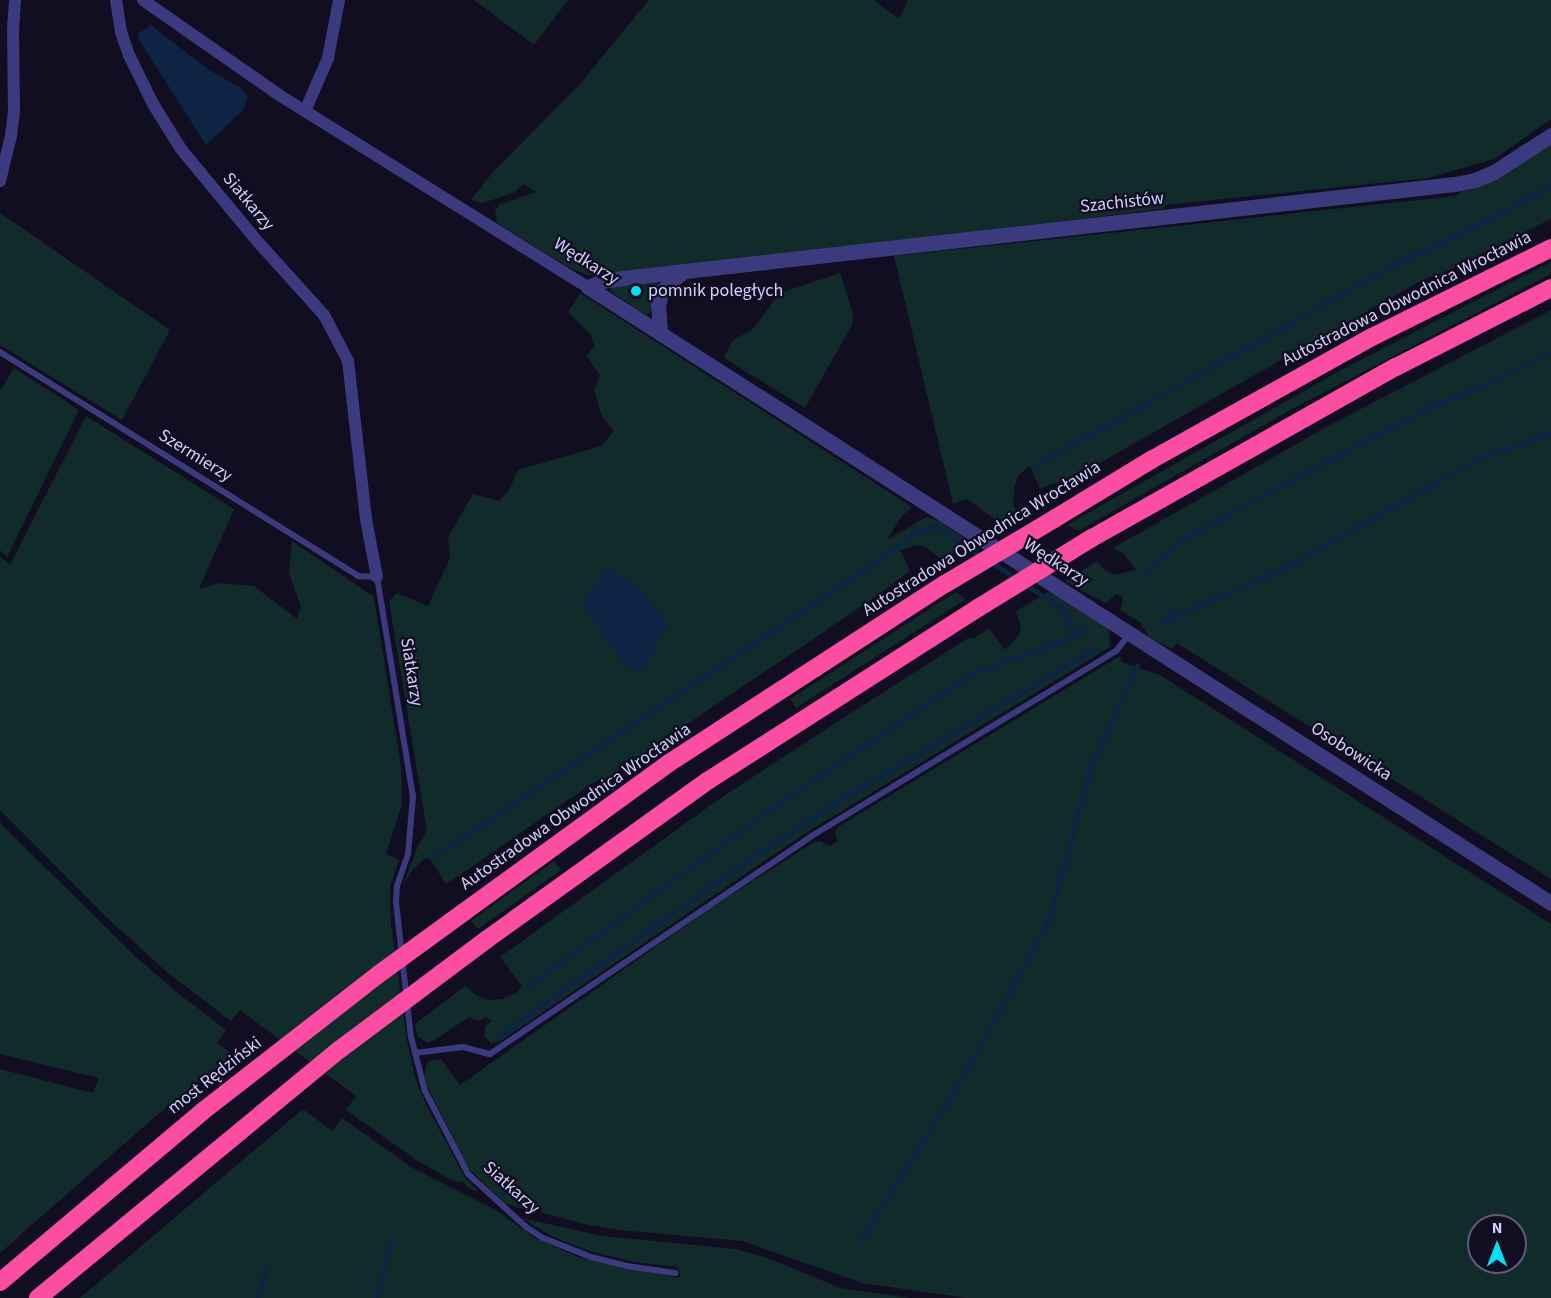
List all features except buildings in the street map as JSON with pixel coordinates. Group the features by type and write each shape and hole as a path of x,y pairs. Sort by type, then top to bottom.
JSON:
{"highway":[{"name":"Autostradowa Obwodnica Wrocławia","path":"464,912 669,763 945,584 1151,460 1372,337 1551,248"},
{"path":"38,1298 339,1050 486,940 710,780 978,608 1181,485 1396,367 1551,288"},
{"name":"most Rędziński","path":"0,1282 203,1111 464,912"}],"street":[{"path":"0,181 11,136 14,110 15,0"},
{"name":"Siatkarzy","path":"116,0 121,32 129,55 153,104 181,149 258,242 324,315 348,362 366,519 377,577"},
{"name":"Wędkarzy","path":"144,0 305,111 660,332 1130,633"},
{"path":"305,111 328,58 339,0"},
{"name":"Szachistów","path":"588,287 602,280 1455,184 1475,180 1494,172 1551,135"},
{"path":"660,332 658,306 661,293 669,283 686,271"},
{"name":"Osobowicka","path":"1130,633 1551,903"}],"lane":[{"name":"Szermierzy","path":"0,352 358,576 377,577"},
{"name":"Siatkarzy","path":"377,577 413,796 408,854 397,886 396,902 415,1053 425,1091 468,1174 526,1227 562,1246 627,1266 675,1273"},
{"path":"415,1053 463,1047 490,1053 810,837 1116,651 1130,633"}],"green space":[{"path":"474,0 568,0 534,45"},
{"path":"649,0 874,0 899,19 908,0 1551,0 1551,119 1494,159 1428,178 1166,205 1162,209 602,276 588,275 570,268 497,223 495,212 499,205 536,192 524,184 515,192 492,200 482,203 471,200 493,172 579,85"},
{"path":"1551,144 1551,219 1445,272 1424,279 1082,473 1040,489 1030,466 1018,476 1015,485 1013,505 1017,513 1000,523 967,499 953,504 894,256 1456,196 1462,191 1483,186"},
{"path":"0,213 170,330 122,420 0,345"},
{"path":"1551,262 1551,274 1292,409 1078,531 1067,525 1345,368"},
{"path":"840,273 853,314 852,325 805,408 724,358 732,341 753,329 780,293"},
{"path":"657,281 659,284 650,313 646,315 610,291 612,287"},
{"path":"580,293 912,507 901,517 887,540 926,517 939,521 970,542 941,559 924,546 917,545 900,550 910,571 609,777 594,782 446,884 430,859 426,858 413,869 403,885 418,846 427,831 389,601 397,593 428,606 450,558 448,537 473,494 499,501 508,492 518,470 601,446 614,431 602,416 594,390 600,375 586,356 595,346 590,334 568,312"},
{"path":"1551,310 1551,879 1177,643 1172,649 1150,638 1140,622 1120,610 1123,598 1121,596 1117,594 1105,603 1065,581 1098,561 1102,568 1114,575 1136,570 1124,554 1113,548 1330,425"},
{"path":"14,368 79,410 7,557 0,550 0,391"},
{"path":"86,416 234,509 199,589 220,583 254,586 297,619 301,607 289,573 292,541 374,597 401,767 402,804 386,854 399,860 390,887 391,925 407,1040 415,1078 427,1106 465,1178 479,1192 468,1188 464,1182 453,1181 418,1161 346,1110 356,1096 240,1010 231,1021 168,973 104,915 0,810 0,556 10,565"},
{"path":"1050,591 1109,629 1110,647 801,836 499,1042 491,1043 484,1036 485,1027 491,1021 486,1017 478,1021 469,1017 427,1043 418,1037 415,1024 465,986 476,995 488,1000 502,999 516,993 522,986 500,957 715,802 970,637 973,639 989,628 1005,650 1019,635 1021,627 1016,611"},
{"path":"956,592 966,599 796,708 790,699"},
{"path":"1120,656 1121,662 1160,675 1551,924 1551,1298 967,1298 862,1283 742,1241 620,1230 589,1225 543,1213 540,1210 527,1210 506,1204 467,1167 427,1085 424,1075 428,1061 441,1059 460,1085 712,907 814,842 820,841 830,846 838,841 835,833 838,827"},
{"path":"0,823 135,956 175,991 226,1030 217,1043 233,1055 157,1115 0,1253 0,1069 93,1093 99,1078 0,1054"},
{"path":"554,861 561,870 478,929 471,921"},
{"path":"303,1109 332,1131 342,1118 411,1167 494,1209 535,1238 578,1257 681,1278 678,1267 634,1262 589,1251 551,1236 522,1218 602,1236 736,1249 768,1258 840,1288 911,1298 80,1298"}],"water":[{"path":"151,25 209,70 241,88 248,98 243,110 206,145 139,40 138,34"},
{"path":"607,567 635,585 670,625 658,636 655,651 642,669 634,671 623,662 584,606 587,596"}],"waterway":[{"path":"1318,307 1402,260 1438,245 1551,186"},
{"path":"1034,466 1311,312"},
{"path":"1145,573 1183,539 1432,406 1484,385 1551,352"},
{"path":"1158,624 1290,565 1479,458 1551,433"},
{"path":"429,857 453,844 863,571 918,531 935,526 981,556"},
{"path":"991,562 1017,579"},
{"path":"1026,585 1063,608 1075,635"},
{"path":"1169,609 1174,617"},
{"path":"528,986 758,818 971,674 1065,640 1082,632 1084,627"},
{"path":"499,1036 757,853 846,796 1096,648"},
{"path":"861,1240 963,1077 1049,920 1091,766 1137,666"},
{"path":"376,1298 391,1240"},
{"path":"258,1298 266,1268"}],"place":[{"name":"pomnik poległych","path":"636,291"}]}
